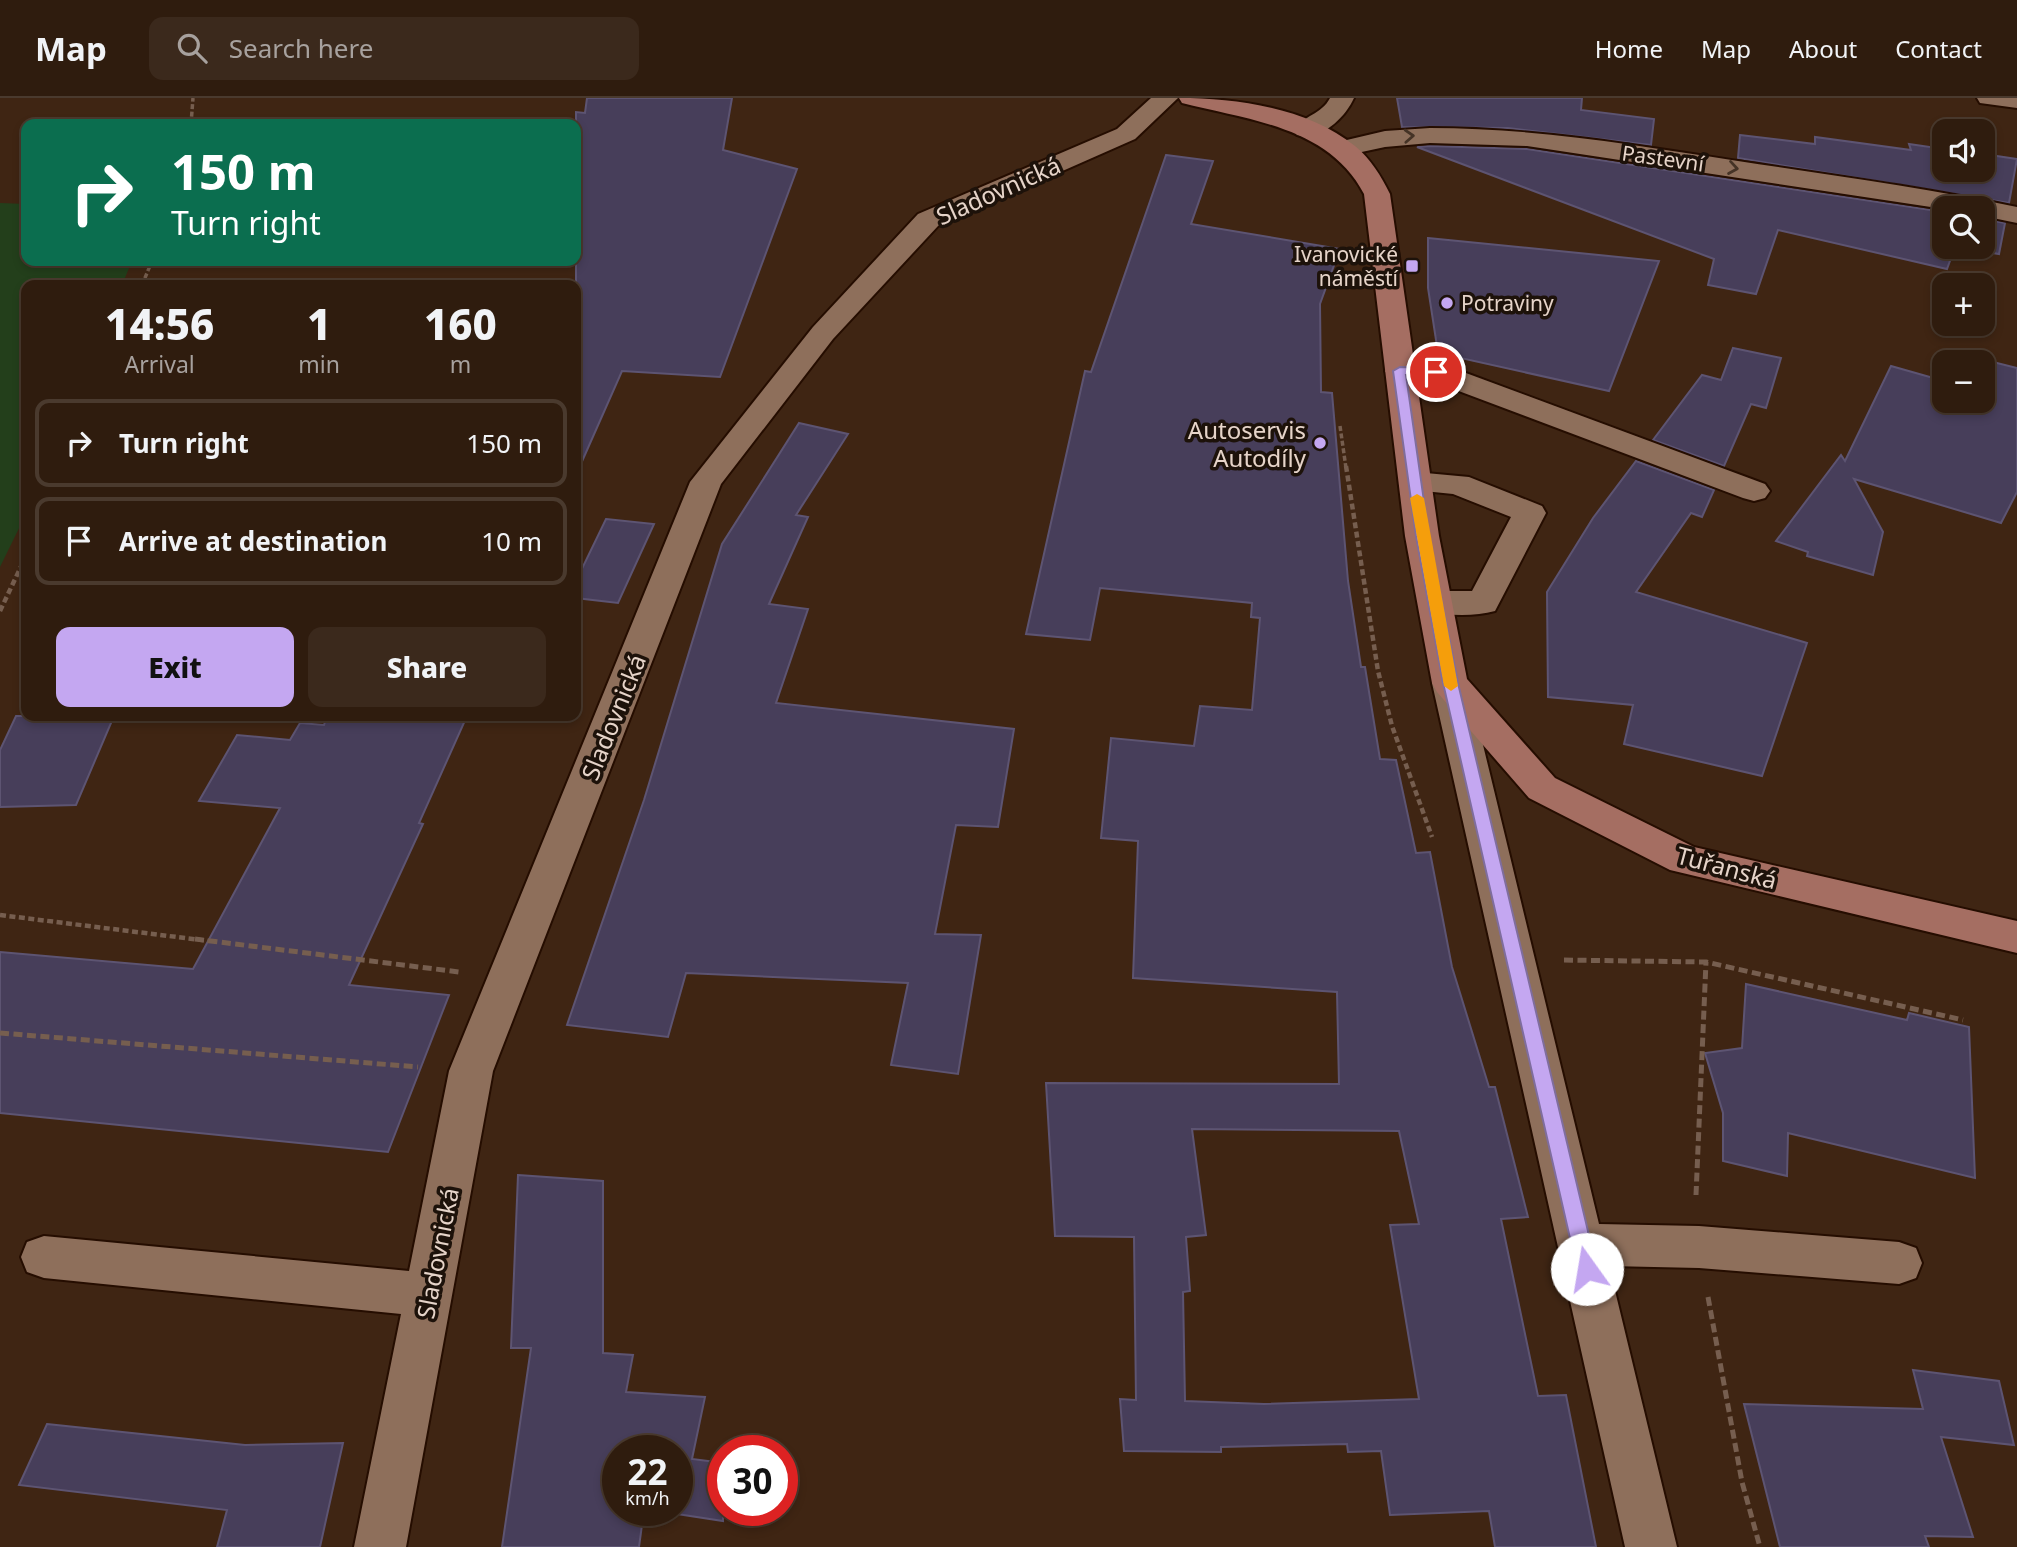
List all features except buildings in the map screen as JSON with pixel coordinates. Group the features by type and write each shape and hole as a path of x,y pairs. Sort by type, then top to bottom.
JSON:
{"main road":[{"path":"1191,98 1306,130 1343,148 1363,166 1377,194 1415,482 1450,683"},
{"name":"Tuřanská","path":"1450,683 1542,788 1685,860 2017,937"}],"street":[{"name":"Sladovnická","path":"380,1547 471,1072 706,482 823,332 928,220 1126,134 1167,98"},
{"path":"1306,130 1336,111 1342,98"},
{"path":"1989,98 2017,101"},
{"name":"Pastevní","path":"1343,148 1399,136 1515,139 1639,153 1932,200"},
{"name":"Pastevní","path":"1995,211 2017,215"},
{"path":"1400,371 1436,372 1754,491"},
{"path":"1415,482 1458,484 1530,513 1483,603 1435,602"},
{"path":"1450,683 1651,1547"},
{"path":"1581,1244 1699,1247 1899,1264"},
{"path":"44,1257 429,1295"}],"path":[{"path":"191,119 193,98"},
{"path":"0,611 21,567"},
{"path":"0,915 509,978"},
{"path":"1515,959 1706,962 1963,1020"},
{"path":"0,1033 471,1072"}],"green space":[{"path":"0,203 21,204 21,266 130,266 124,280 21,280 21,524 0,567"}],"slow traffic":[{"path":"1417,498 1451,686"}],"place":[{"name":"Ivanovické náměstí","path":"1412,266"},
{"name":"Potraviny","path":"1447,303"},
{"name":"Autoservis Autodíly","path":"1320,443"}],"route":[{"path":"1436,372 1400,371 1422,536 1450,683 1587,1269"}]}
